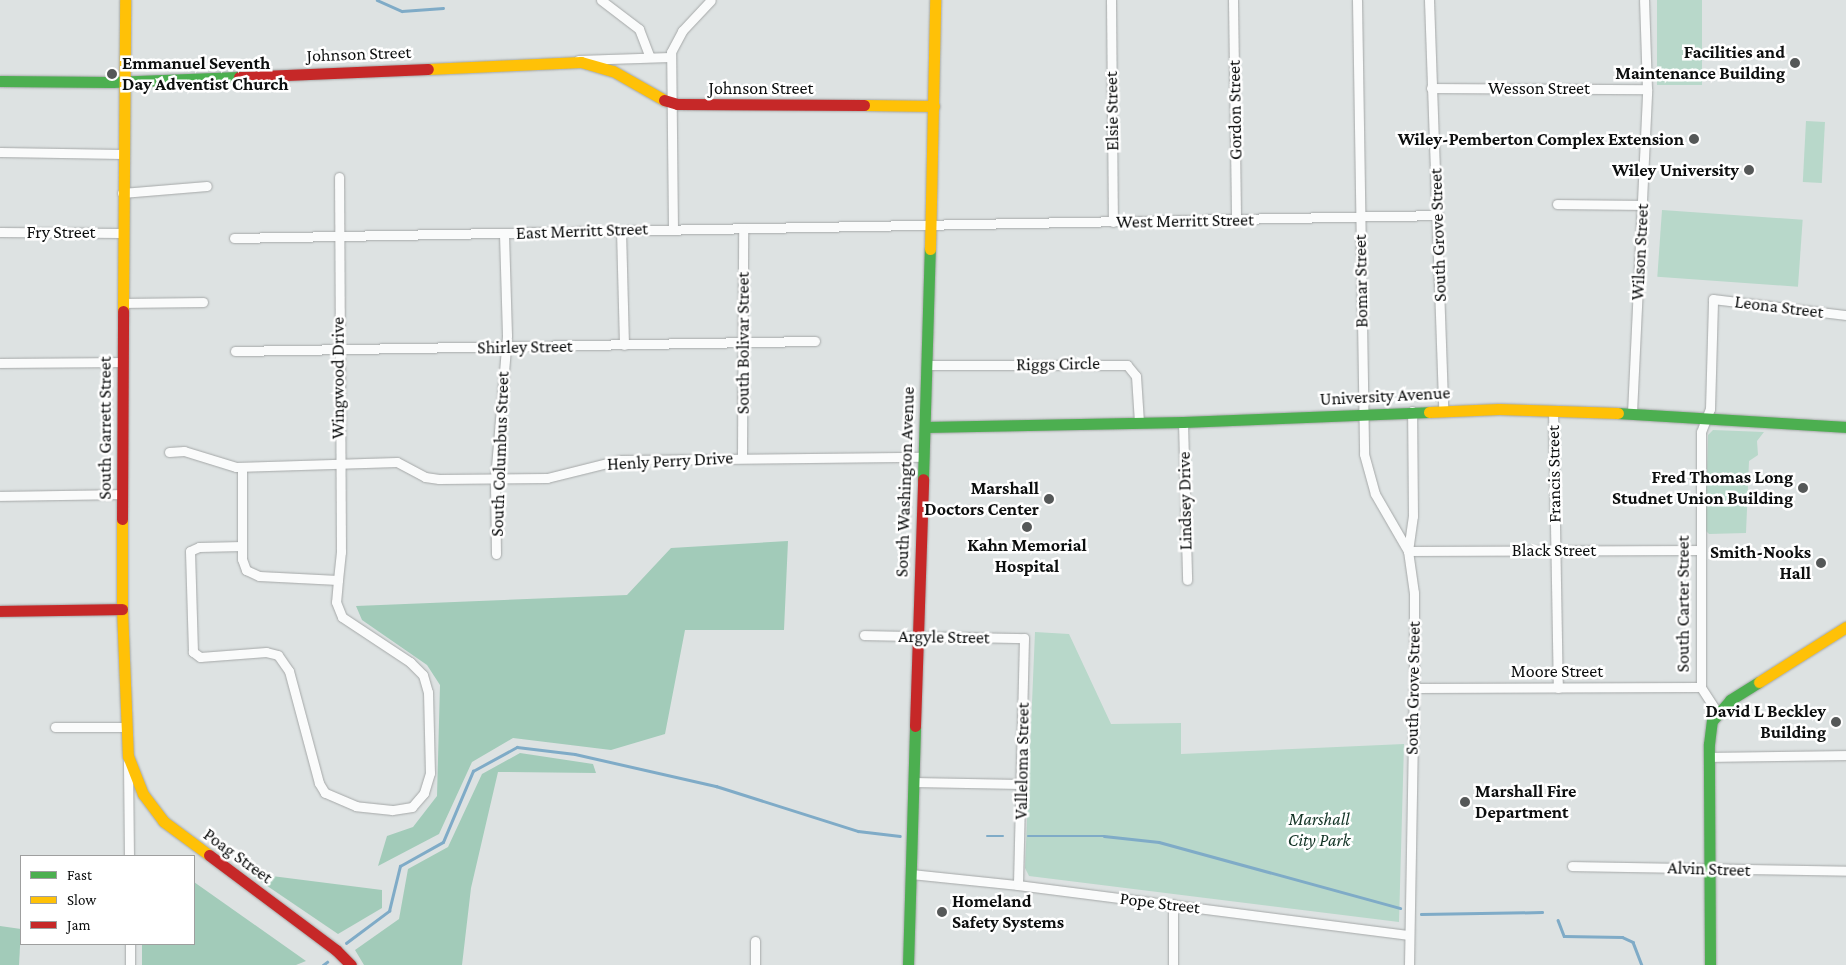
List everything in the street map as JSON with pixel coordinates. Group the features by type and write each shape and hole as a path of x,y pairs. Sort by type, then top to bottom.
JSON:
{"street":[{"name":"South Garrett Street","path":"125,0 122,192 122,609 128,756 129,855"},
{"path":"601,0 639,29 650,57"},
{"path":"673,229 670,57 682,31 711,0"},
{"name":"South Washington Avenue","path":"908,965 917,636 926,427 935,0"},
{"name":"Elsie Street","path":"1110,0 1113,222"},
{"name":"Gordon Street","path":"1233,0 1236,221"},
{"name":"Bomar Street","path":"1357,0 1364,416 1368,476 1379,503 1408,551"},
{"name":"South Grove Street","path":"1429,0 1438,215 1443,409"},
{"name":"Wilson Street","path":"1632,413 1647,89 1644,0"},
{"name":"Johnson Street","path":"0,81 123,81 670,57"},
{"name":"Johnson Street","path":"569,62 587,62 606,68 671,104 934,106"},
{"name":"Wesson Street","path":"1432,88 1647,89"},
{"path":"0,152 123,154"},
{"name":"Wingwood Drive","path":"242,546 195,547 190,551 193,652 200,657 266,652 278,655 289,671 319,783 325,793 356,806 407,809 424,794 430,773 427,685 410,662 342,617 336,602 342,552 338,463 339,177"},
{"path":"122,192 207,186"},
{"path":"1557,204 1643,205"},
{"name":"West Merritt Street","path":"931,226 1236,221 1438,215"},
{"name":"East Merritt Street","path":"234,238 931,226"},
{"name":"South Bolivar Street","path":"742,457 743,229"},
{"path":"621,230 624,345"},
{"name":"Fry Street","path":"0,232 122,233"},
{"name":"South Columbus Street","path":"496,554 495,479 505,347 504,234"},
{"name":"Leona Street","path":"1713,299 1846,315"},
{"name":"South Carter Street","path":"1713,299 1710,409 1701,432 1700,686 1717,712"},
{"path":"123,304 203,302"},
{"name":"Shirley Street","path":"235,351 816,341"},
{"path":"0,362 123,362"},
{"name":"Riggs Circle","path":"926,365 1127,365 1136,376 1139,423"},
{"name":"University Avenue","path":"926,427 1364,416 1443,409 1632,413 1706,420 1846,427"},
{"name":"Francis Street","path":"1553,410 1558,688"},
{"name":"South Grove Street","path":"1409,965 1414,688 1414,593 1408,551 1413,516 1412,411"},
{"name":"Lindsey Drive","path":"1183,422 1187,580"},
{"name":"Henly Perry Drive","path":"169,452 184,451 226,466 242,467 397,462 432,479 555,477 620,460 742,457 924,457"},
{"path":"242,467 243,566 254,576 338,580"},
{"path":"0,496 123,494"},
{"name":"Black Street","path":"1408,551 1554,549 1701,550"},
{"path":"0,611 122,609"},
{"path":"1710,965 1710,728 1717,712 1730,700 1846,627"},
{"name":"Argyle Street","path":"864,635 1024,638"},
{"name":"Valleloma Street","path":"1018,885 1024,638"},
{"name":"Moore Street","path":"1414,688 1700,686"},
{"path":"55,727 126,727"},
{"path":"1709,757 1846,755"},
{"name":"Poag Street","path":"128,756 143,794 163,821 336,950 350,965"},
{"path":"913,782 1021,784"},
{"name":"Alvin Street","path":"1572,866 1846,871"},
{"name":"Pope Street","path":"911,874 1018,885 1409,935"},
{"path":"1172,965 1173,904"},
{"path":"755,941 755,965"},
{"path":"130,945 130,965"}],"green space":[{"path":"1657,0 1702,0 1702,85 1657,85"},
{"path":"1806,121 1825,122 1822,183 1803,182"},
{"path":"1662,210 1803,220 1798,287 1657,277"},
{"path":"1713,430 1764,432 1757,441 1758,455 1749,461 1746,533 1709,534 1705,530 1708,435"},
{"path":"788,541 784,630 685,630 665,734 611,750 513,738 472,762 439,834 378,866 387,836 413,827 437,796 440,685 427,665 362,620 356,606 627,595 671,548"},
{"name":"Marshall City Park","path":"1035,632 1069,634 1111,724 1181,723 1181,754 1404,744 1399,922 1029,876 1025,868"},
{"path":"520,753 593,764 596,773 498,772 471,888 462,965 364,965 355,950 399,919 408,869 448,847 482,774"},
{"path":"248,873 382,890 382,908 338,934"},
{"path":"195,883 306,961 296,965 142,965 142,945 195,945"},
{"path":"0,926 20,929 19,965 0,965"}],"waterway":[{"path":"377,0 402,11 443,8"},
{"path":"346,943 389,911 400,866 443,842 473,771 517,747 575,754 716,786 858,831 900,836"},
{"path":"987,836 1003,836"},
{"path":"1028,836 1104,836 1159,842 1400,908"},
{"path":"1421,914 1542,912"},
{"path":"1558,920 1564,936 1622,937 1633,942 1642,965"},
{"path":"323,965 327,962"}],"traffic: fast":[{"path":"0,81 112,82 239,77"},
{"path":"923,479 930,249"},
{"path":"925,427 1183,422 1429,412"},
{"path":"1618,413 1846,427"},
{"path":"1710,965 1709,744 1712,721 1730,700 1759,682"},
{"path":"908,965 915,726"}],"traffic: slow":[{"path":"123,311 125,0"},
{"path":"930,249 935,0"},
{"path":"428,69 581,62 613,71 664,100"},
{"path":"864,105 934,106"},
{"path":"1429,412 1499,409 1618,413"},
{"path":"122,519 122,609 128,756 143,794 163,821 209,855"},
{"path":"1759,682 1846,627"}],"traffic: jam":[{"path":"239,77 428,69"},
{"path":"664,100 677,104 864,105"},
{"path":"122,519 123,311"},
{"path":"915,726 923,479"},
{"path":"0,611 122,609"},
{"path":"209,855 336,950 351,965"}],"place":[{"name":"Facilities and Maintenance Building","path":"1795,63"},
{"name":"Emmanuel Seventh Day Adventist Church","path":"112,74"},
{"name":"Wiley-Pemberton Complex Extension","path":"1694,139"},
{"name":"Wiley University","path":"1749,170"},
{"name":"Fred Thomas Long Studnet Union Building","path":"1803,488"},
{"name":"Marshall Doctors Center","path":"1049,499"},
{"name":"Kahn Memorial Hospital","path":"1027,527"},
{"name":"Smith-Nooks Hall","path":"1821,563"},
{"name":"David L Beckley Building","path":"1836,722"},
{"name":"Marshall Fire Department","path":"1465,802"},
{"name":"Homeland Safety Systems","path":"942,912"}]}
